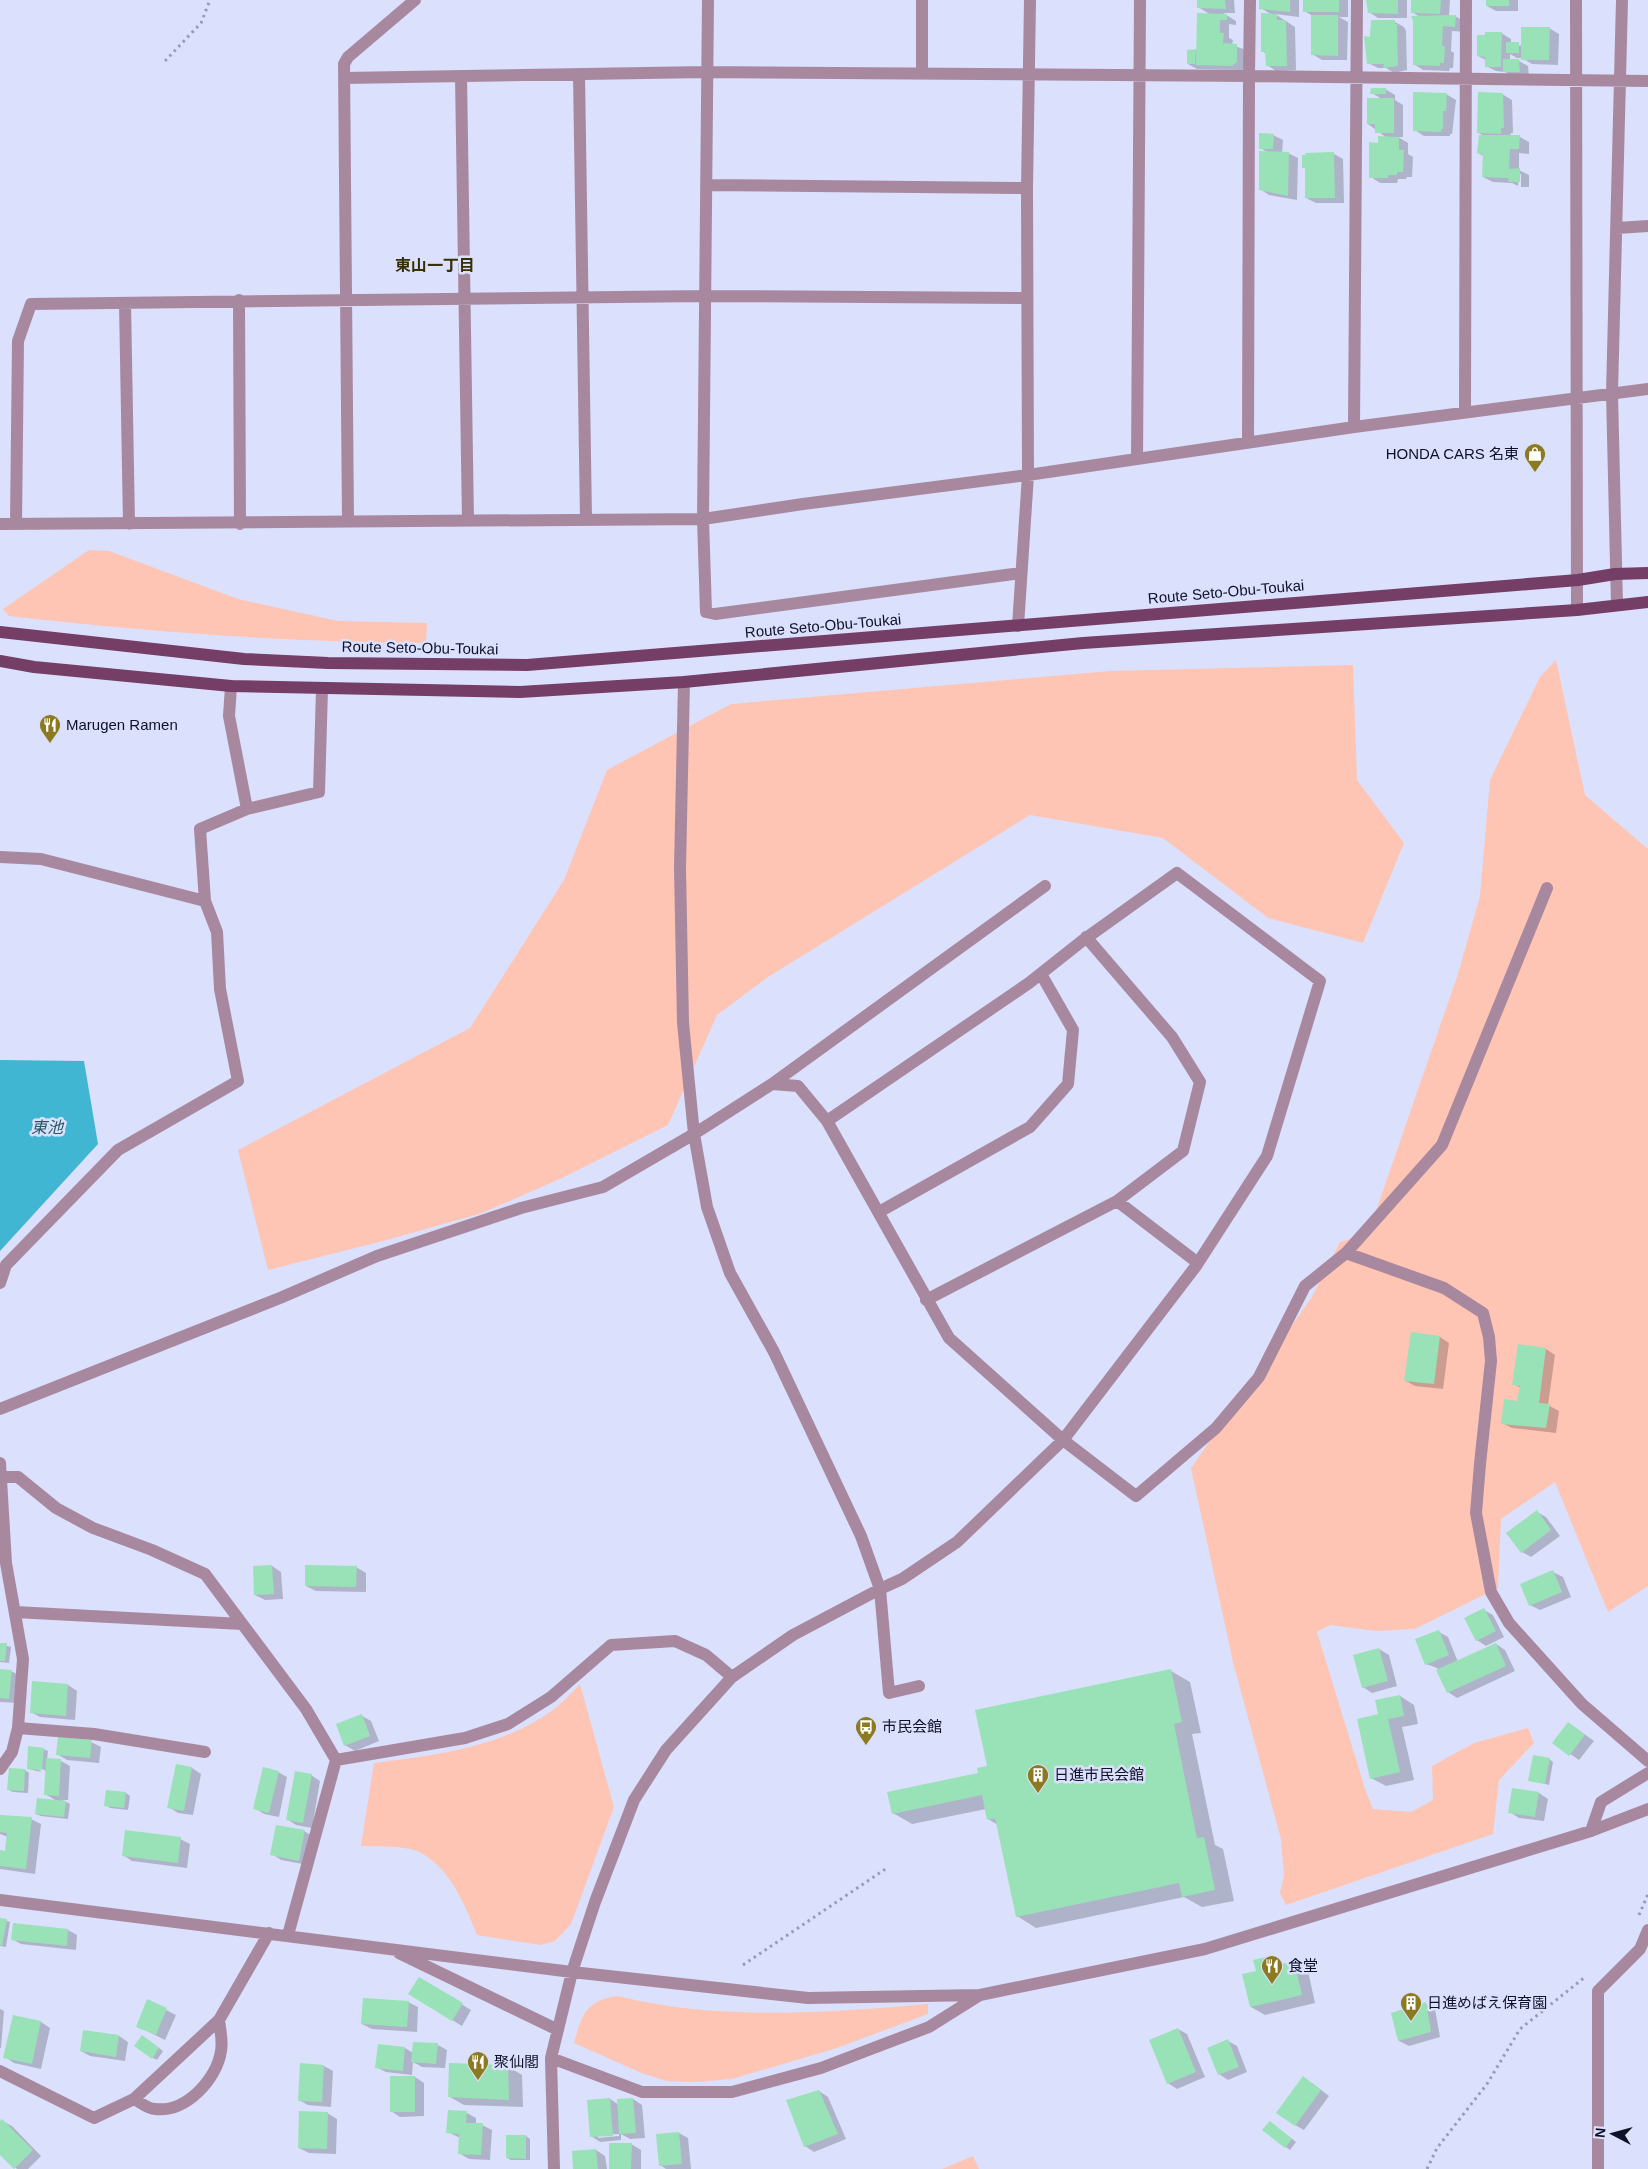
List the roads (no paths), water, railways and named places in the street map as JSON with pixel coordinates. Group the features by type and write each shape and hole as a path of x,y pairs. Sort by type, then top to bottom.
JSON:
{"main road":[{"name":"Route Seto-Obu-Toukai","path":"0,632 244,659 328,663 527,665 1578,580 1615,574 1648,573"},
{"path":"0,661 231,686 520,692 684,682 1083,643 1577,610 1648,602"}],"street":[{"path":"348,521 344,64 348,57 415,0"},
{"path":"708,0 703,519 706,612 709,614 1021,573"},
{"path":"922,0 922,74"},
{"path":"1018,626 1028,476 1027,188 1030,0"},
{"path":"1137,459 1140,0"},
{"path":"1248,442 1250,0"},
{"path":"1354,427 1357,0"},
{"path":"1465,412 1466,0"},
{"path":"1576,0 1577,610"},
{"path":"1617,605 1612,393 1622,0"},
{"path":"344,78 706,72 1648,81"},
{"path":"579,75 586,519"},
{"path":"461,76 466,298 468,521"},
{"path":"706,185 1027,188"},
{"path":"1617,228 1648,226"},
{"path":"16,524 18,341 32,304 239,300 704,296 1027,298"},
{"path":"239,300 240,524"},
{"path":"125,303 129,524"},
{"path":"0,524 240,524 348,521 703,519 803,504 1028,476 1248,442 1648,388"},
{"path":"684,682 680,868 683,1013 694,1134 707,1207 730,1274 774,1352 861,1536 880,1589 890,1694 919,1686"},
{"path":"231,686 229,716 247,809"},
{"path":"1,1277 6,1265 118,1150 238,1080 220,989 217,932 205,901 200,829 247,809 319,792 322,689"},
{"path":"0,857 41,859 205,901"},
{"path":"554,2169 551,2058 572,1972 595,1902 634,1800 666,1750 732,1677 793,1635 902,1579 957,1542 1063,1440 1198,1263 1267,1156 1320,981 1177,873 1086,937 1041,974 827,1120"},
{"path":"0,1409 280,1298 377,1256 521,1208 603,1188 694,1134 772,1084 1045,886"},
{"path":"772,1084 798,1086 827,1120 926,1300 949,1338 1063,1440 1136,1496 1216,1428 1258,1377 1305,1286 1346,1253 1442,1145 1548,888"},
{"path":"926,1300 1117,1201 1183,1151 1200,1082 1172,1036 1086,937"},
{"path":"879,1212 1030,1127 1068,1084 1073,1030 1041,974"},
{"path":"1117,1201 1198,1263"},
{"path":"1346,1253 1444,1288 1484,1313 1491,1361 1476,1513 1491,1592 1510,1623 1582,1704 1648,1761"},
{"path":"0,1463 9,1606 23,1659 18,1728 12,1752 0,1769"},
{"path":"1,1477 18,1477 56,1508 92,1528 152,1550 204,1574 306,1708 336,1760 288,1935"},
{"path":"9,1606 242,1624"},
{"path":"336,1760 464,1738 508,1724 550,1697 612,1645 675,1641 706,1655 732,1677"},
{"path":"18,1728 94,1734 205,1752"},
{"path":"1591,1831 1600,1802 1648,1773"},
{"path":"0,1900 572,1972 808,1998 980,1995 1205,1949 1591,1831 1648,1809"},
{"path":"1598,2169 1598,1991 1640,1949 1648,1930"},
{"path":"0,2071 94,2118 134,2099 220,2020 268,1934"},
{"path":"390,1948 558,2030"},
{"path":"551,2058 642,2092 732,2092 821,2068 929,2027 980,1995"},
{"path":"134,2099 153,2110 173,2109 193,2095 212,2077 221,2050 220,2020"}],"water":[{"name":"東池","path":"0,1060 84,1061 98,1144 0,1251"}],"place":[{"name":"HONDA CARS 名東","path":"1535,473"},
{"name":"Marugen Ramen","path":"50,744"},
{"name":"市民会館","path":"866,1746"},
{"name":"日進市民会館","path":"1038,1794"},
{"name":"食堂","path":"1272,1985"},
{"name":"日進めばえ保育園","path":"1411,2022"},
{"name":"聚仙閣","path":"478,2081"}],"district":[{"name":"東山一丁目","path":"435,265"}]}
